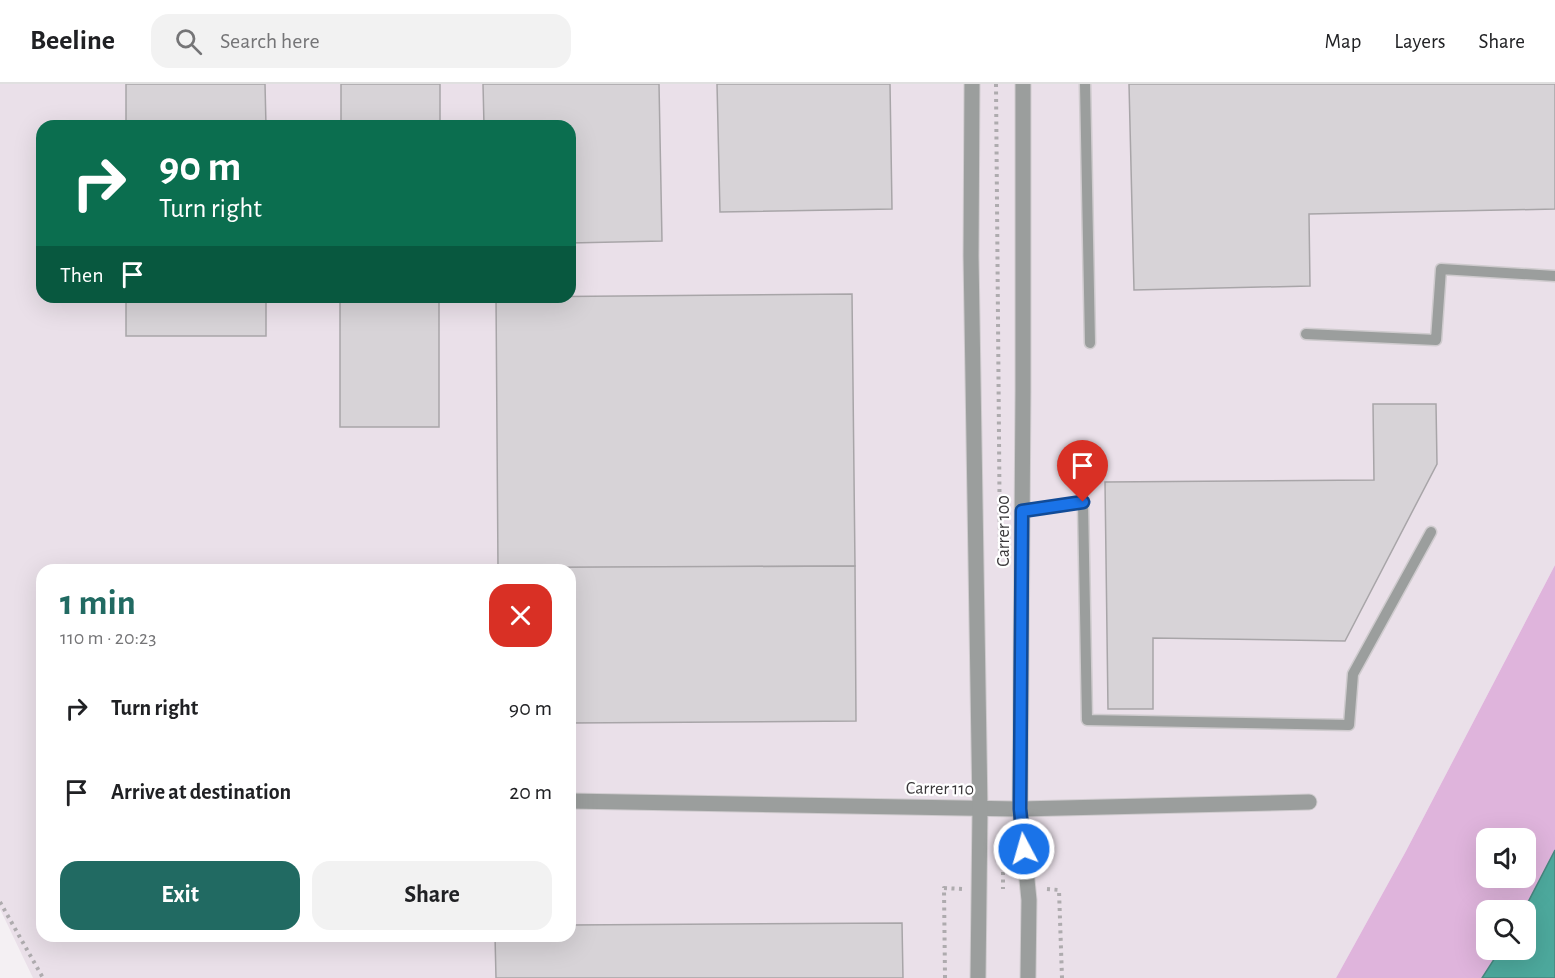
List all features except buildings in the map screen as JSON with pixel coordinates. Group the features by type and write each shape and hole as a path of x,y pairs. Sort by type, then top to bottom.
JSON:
{"street":[{"name":"Carrer 100","path":"972,84 971,256 980,809 978,978"},
{"name":"Carrer 100","path":"1023,84 1020,809 1029,900 1028,978"},
{"name":"Carrer 110","path":"576,801 980,809 1309,802"}],"lane":[{"path":"1085,84 1090,343"},
{"path":"1306,334 1436,340 1441,269 1555,276"},
{"path":"1022,511 1083,502 1087,720 1349,726 1353,674 1431,532"}],"path":[{"name":"Carrer 100","path":"996,84 1000,556"},
{"path":"1003,852 1003,889"},
{"path":"945,978 944,888 952,889"},
{"path":"1050,889 1059,890 1062,978"},
{"path":"0,902 43,978"}],"shaded area":[{"path":"0,84 1555,84 1555,565 1406,851 1336,978 33,978 0,909"},
{"path":"1555,565 1555,850 1536,887 1536,828 1476,828 1476,888 1535,888 1529,900 1476,900 1476,960 1494,960 1482,978 1336,978 1406,851"},
{"path":"1555,850 1555,978 1482,978 1494,960 1536,960 1536,900 1529,900"}],"route":[{"path":"1024,849 1020,809 1022,511 1083,502"}]}
